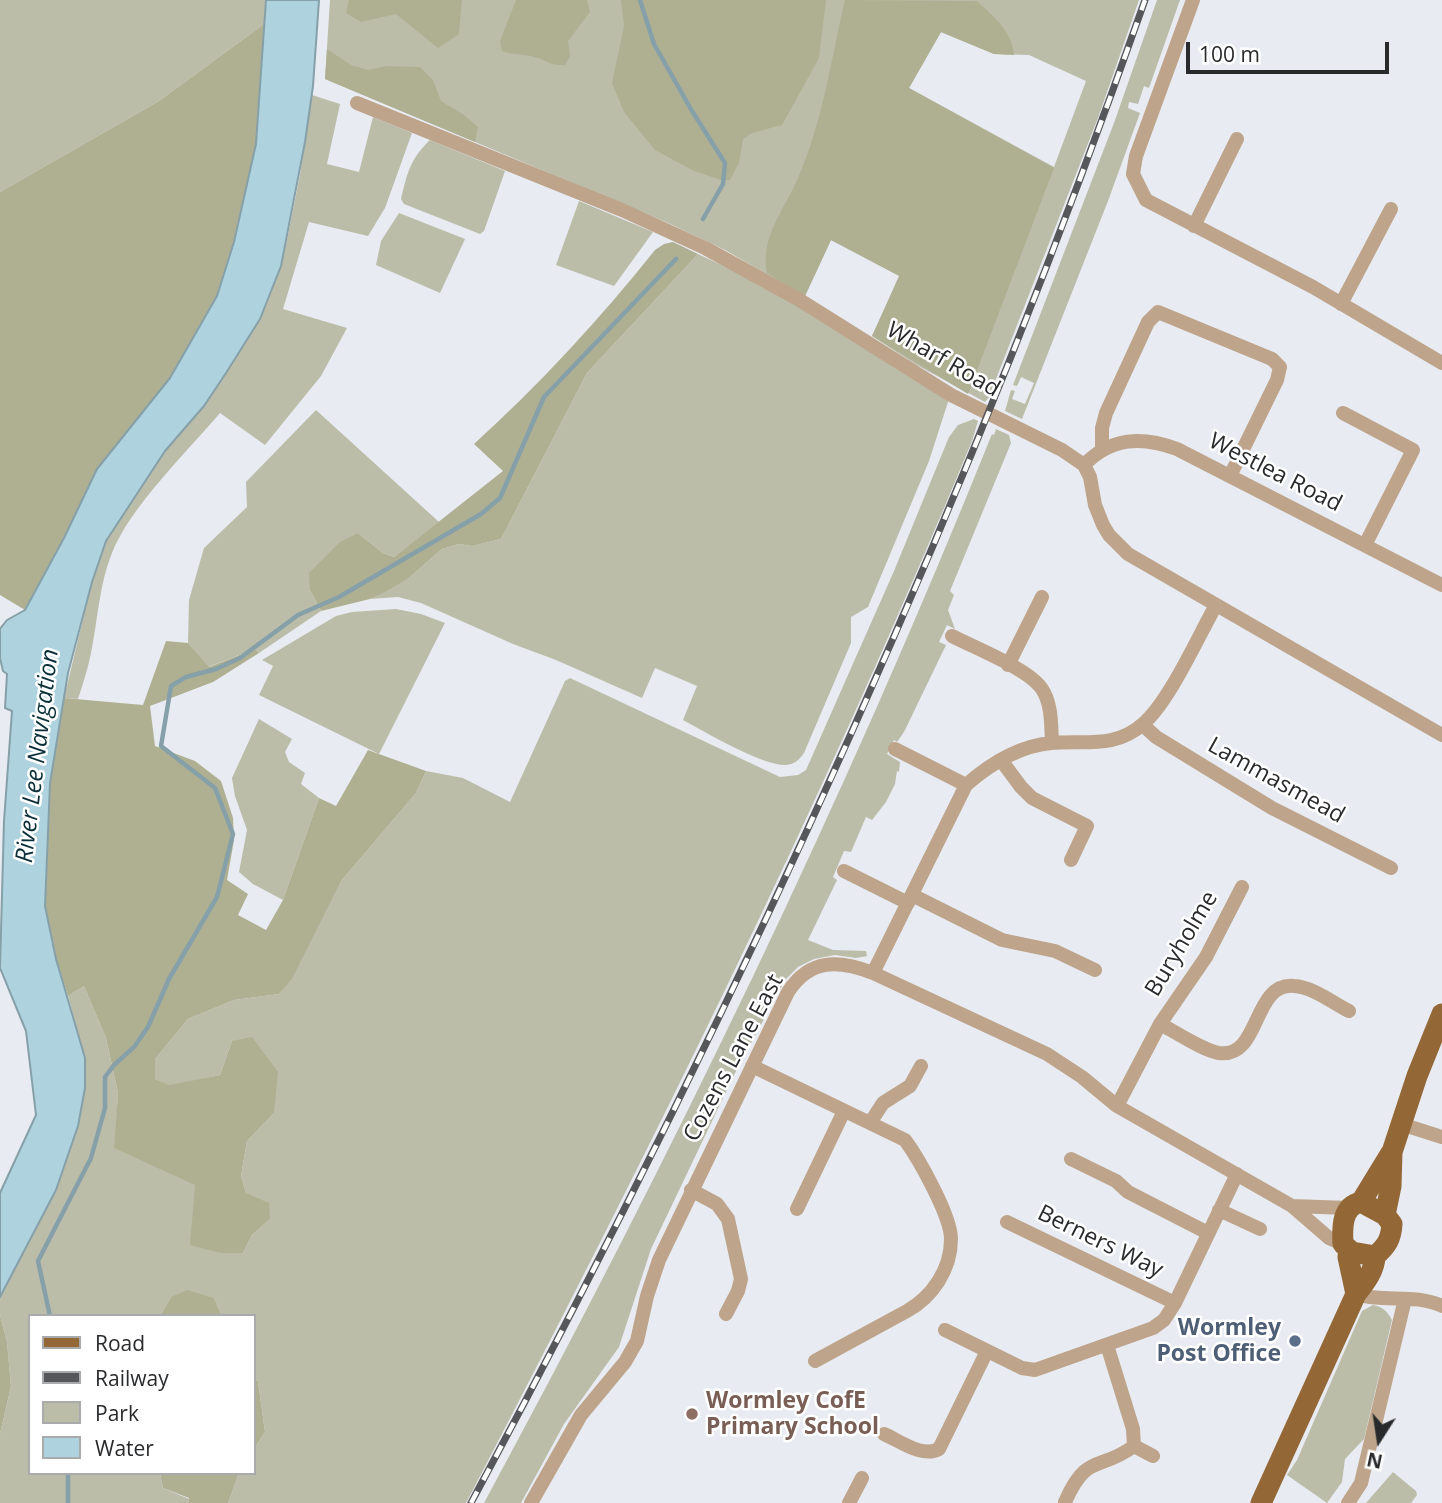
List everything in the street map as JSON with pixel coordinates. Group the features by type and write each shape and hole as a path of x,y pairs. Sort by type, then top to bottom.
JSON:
{"main road":[{"path":"1385,1215 1391,1186 1392,1152 1417,1076 1442,1014"},
{"path":"1356,1294 1343,1226 1392,1152"},
{"path":"1355,1205 1385,1215 1392,1223 1391,1238 1375,1256"},
{"path":"1347,1248 1375,1256"},
{"path":"1261,1503 1356,1294 1369,1277 1375,1256"}],"street":[{"path":"1192,0 1144,132 1133,174 1146,200 1284,271 1442,363"},
{"name":"Wharf Road","path":"357,103 622,210 705,247 798,299 951,394 1062,450 1084,465"},
{"path":"1194,226 1237,139"},
{"path":"1341,304 1391,209"},
{"path":"1230,476 1277,380 1280,367 1272,359 1158,313 1148,322 1106,413 1102,428 1102,448 1084,465 1090,477 1099,515 1109,535 1138,561 1442,735"},
{"path":"1343,413 1413,450 1365,545"},
{"name":"Westlea Road","path":"1102,448 1152,441 1177,449 1442,585"},
{"path":"1008,665 1042,597"},
{"path":"873,973 967,785 983,770 1025,748 1052,743 1108,741 1130,734 1143,724 1165,696 1216,605"},
{"path":"952,636 1032,677 1043,690 1049,706 1052,743"},
{"name":"Lammasmead","path":"1143,724 1156,737 1272,808 1391,868"},
{"path":"895,749 967,785"},
{"path":"1001,760 1032,798 1087,826 1071,860"},
{"path":"844,871 1002,940 1055,951 1095,970"},
{"name":"Buryholme","path":"1117,1106 1160,1024 1206,957 1242,887"},
{"name":"Cozens Lane East","path":"531,1503 581,1415 625,1362 637,1341 659,1259 691,1190 788,992 798,979 814,968 833,963 846,964 873,973 1047,1054 1082,1077 1117,1106 1292,1206 1329,1238 1347,1248"},
{"name":"Buryholme","path":"1160,1024 1212,1050 1224,1053 1243,1044 1269,996 1281,988 1304,988 1349,1011"},
{"path":"752,1066 905,1140 916,1156 948,1223 951,1240 948,1256 933,1292 921,1303 815,1361"},
{"path":"870,1124 883,1103 910,1086 921,1066"},
{"path":"797,1209 844,1111"},
{"path":"1401,1124 1442,1138"},
{"path":"1071,1159 1208,1233"},
{"name":"Berners Way","path":"945,1330 1022,1368 1035,1370 1153,1328 1164,1320 1175,1303 1237,1174"},
{"path":"691,1190 718,1204 728,1219 741,1279 726,1314"},
{"name":"Cozens Lane East","path":"1292,1206 1355,1205"},
{"path":"1219,1210 1260,1229"},
{"name":"Berners Way","path":"1006,1222 1175,1303"},
{"path":"1369,1277 1388,1297"},
{"path":"1356,1294 1375,1300 1388,1297 1423,1299 1442,1306"},
{"path":"1348,1503 1364,1472 1405,1299"},
{"path":"1107,1345 1133,1429 1134,1446"},
{"path":"884,1434 923,1452 939,1449 987,1351"},
{"path":"1134,1446 1153,1456"},
{"path":"1065,1502 1073,1485 1087,1468 1134,1446"},
{"path":"849,1503 862,1478"}],"green space":[{"path":"0,0 266,0 264,24 159,101 0,192"},
{"path":"330,0 1139,0 1098,118 985,402 915,364 872,336 900,276 831,240 805,296 725,250 668,223 325,79","holes":["941,32 994,54 1029,55 1086,81 1054,167 909,88"]},
{"path":"349,0 462,0 459,34 438,48 396,14 361,22 346,13"},
{"path":"516,0 587,0 590,12 568,41 570,56 565,65 502,51 500,41"},
{"path":"621,0 826,0 819,58 782,125 752,133 743,139 739,163 730,180 721,180 694,171 655,150 624,112 612,83 624,26"},
{"path":"845,0 977,1 1006,32 1014,55 994,54 941,32 909,88 1054,168 968,394 872,336 899,276 831,240 805,296 767,273 770,235 807,156 826,90"},
{"path":"1157,0 1180,0 1149,88 1144,86 1138,104 1129,102 1128,108 1140,113 1022,419 1005,411 1011,390 1015,391 1012,399 1025,404 1034,383 1021,377 1017,386 1013,385 1114,123"},
{"path":"264,24 256,144 234,242 217,296 170,378 97,469 25,610 0,595 0,192 159,101"},
{"path":"327,49 351,65 368,70 387,66 420,67 433,80 441,101 478,127 475,142 325,79"},
{"path":"312,95 340,104 327,164 359,172 373,117 412,133 385,208 368,236 309,222 283,309 347,328 321,376 265,445 220,413 145,499 120,535 112,553 101,590 90,659 78,699 64,698 92,582 106,541 165,451 204,406 260,319 268,301 281,266 288,235"},
{"path":"430,140 505,171 484,231 480,234 404,204 401,199 410,167"},
{"path":"579,201 653,232 614,286 556,265"},
{"path":"399,213 465,239 440,293 376,265 381,241"},
{"path":"673,242 698,254 587,373 501,539 442,549 409,578 385,592 370,599 321,611 310,590 309,573 340,542 358,533 383,553 394,557 503,471 474,444 568,351 655,250"},
{"path":"698,254 762,284 945,397 948,402 929,461 868,607 851,617 851,643 804,753 796,761 786,765 749,754 683,720 697,686 655,668 642,698 421,603 398,597 370,599 409,578 442,549 501,539 587,373"},
{"path":"316,410 439,522 394,557 383,553 358,533 310,590 321,611 259,653 255,649 208,667 188,643 189,600 204,548 247,507 246,482"},
{"path":"974,419 978,421 915,577 794,845 667,1110 466,1503 228,1503 238,1475 256,1475 256,1446 265,1432 256,1380 256,1314 221,1314 214,1298 171,1297 161,1314 28,1314 28,1475 160,1475 163,1488 189,1499 189,1503 0,1503 0,1434 11,1386 7,1342 0,1315 0,1297 39,1224 85,1058 68,996 84,986 106,1038 118,1093 115,1148 195,1184 243,1253 252,1235 270,1219 246,1193 241,1176 247,1141 274,1113 232,1041 220,1075 169,1086 155,1079 155,1059 188,1019 234,1000 279,994 292,978 342,880 416,793 426,771 463,778 510,802 565,681 570,678 780,777 798,775 806,770 894,571 949,437 958,425"},
{"path":"996,429 1009,435 1011,443 950,591 954,595 948,610 955,629 947,625 939,642 946,645 904,732 897,742 894,740 887,754 900,762 895,784 886,802 872,820 866,817 851,852 844,851 833,877 837,880 808,940 833,950 866,951 867,956 856,958 835,955 814,959 798,967 785,980 735,1073 651,1249 619,1347 564,1424 521,1503 484,1503 622,1241 753,976 877,707"},
{"path":"396,609 445,623 379,754 259,695 273,666 262,660 336,616 352,612"},
{"path":"166,641 188,643 209,667 255,649 259,653 213,682 150,706 155,746 195,761 221,781 233,818 234,840 227,880 248,894 238,915 266,930 283,900 319,798 336,806 368,750 426,771 416,793 342,880 292,979 279,994 234,1000 188,1019 155,1059 155,1079 169,1085 220,1075 232,1041 252,1037 278,1072 274,1113 247,1141 241,1176 246,1193 269,1203 270,1219 252,1235 243,1253 221,1253 190,1245 195,1185 114,1148 118,1093 106,1038 84,986 68,996 56,959 45,906 50,783 64,698 143,705"},
{"path":"259,719 292,739 285,752 289,762 305,773 301,784 319,798 283,900 253,884 239,872 247,830 235,796 232,778"},
{"path":"187,1290 214,1298 221,1314 161,1314 171,1297"},
{"path":"1373,1305 1384,1310 1392,1320 1364,1439 1345,1459 1342,1482 1327,1503 1287,1475 1297,1460 1362,1311"},
{"path":"0,1315 7,1342 11,1386 0,1434"},
{"path":"256,1380 258,1381 265,1432 256,1446"},
{"path":"1393,1472 1416,1491 1417,1495 1411,1503 1366,1503"},
{"path":"160,1475 238,1475 228,1503 189,1503 189,1498 163,1488"}],"water":[{"name":"River Lee Navigation","path":"266,0 319,0 313,86 305,142 281,266 260,319 204,406 165,451 106,541 92,582 68,673 50,783 45,906 56,959 85,1058 85,1088 78,1126 56,1190 0,1297 0,1193 36,1115 26,1031 0,968 4,821 12,711 5,708 7,674 3,671 0,658 0,629 7,620 25,610 97,469 170,378 217,296 234,242 256,144"}],"waterway":[{"path":"640,0 654,44 725,163 723,184 703,219"},
{"path":"50,1314 38,1261 91,1158 105,1108 105,1077 134,1047 148,1027 169,979 217,897 233,834 215,788 161,746 171,686 186,677 216,669 240,658 298,615 339,597 481,514 500,498 544,397 676,259"},
{"path":"68,1475 68,1503"}],"railway":[{"path":"471,1503 660,1137 751,952 837,765 999,386 1074,194 1145,0"}],"place":[{"name":"Wormley Post Office","path":"1295,1341"},
{"name":"Wormley CofE Primary School","path":"692,1414"}]}
